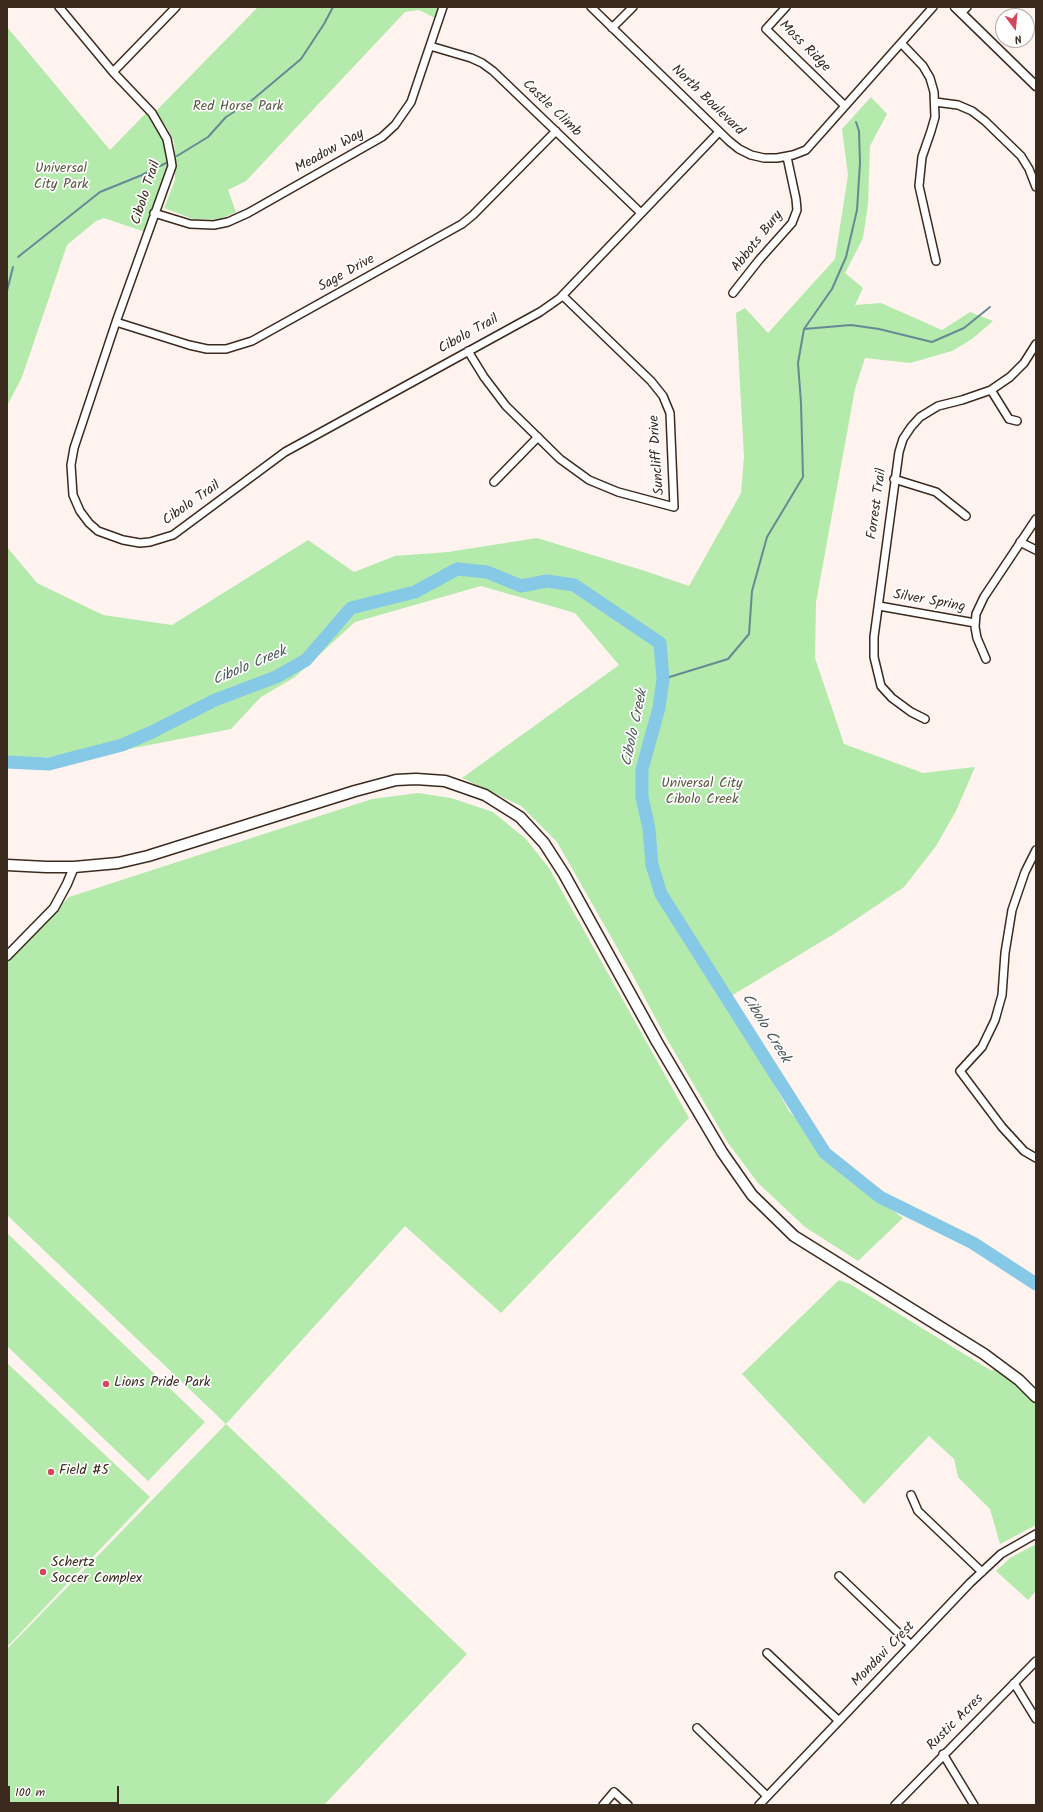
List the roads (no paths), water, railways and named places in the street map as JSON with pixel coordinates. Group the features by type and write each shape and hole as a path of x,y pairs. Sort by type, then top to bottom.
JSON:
{"main road":[{"path":"7,865 74,867 118,863 162,853 355,791 396,780 416,779 445,781 476,790 520,817 544,843 553,856 657,1042 722,1152 752,1195 794,1236 984,1354 1019,1380 1036,1397"}],"street":[{"name":"Cibolo Trail","path":"59,7 113,72 152,112 169,146 172,166 116,322 74,448 71,465 73,495 89,523 98,531 123,540 140,543 156,541 173,535 285,452 540,312 563,296 719,132"},
{"path":"113,72 176,7"},
{"name":"Meadow Way","path":"154,213 190,224 214,225 228,222 248,213 389,132 406,111 414,94 443,7"},
{"name":"North Boulevard","path":"591,7 719,132 739,149 751,155 764,158 787,157 806,150 844,105 933,7"},
{"path":"612,28 633,7"},
{"name":"Moss Ridge","path":"786,7 766,29 844,105"},
{"path":"955,7 964,10 1036,86"},
{"path":"901,43 919,60 927,72 932,85 935,102 932,131 925,147 920,166 919,186 936,261"},
{"name":"Castle Climb","path":"430,46 471,58 482,63 493,71 641,213"},
{"path":"935,102 958,105 972,111 986,121 1021,156 1030,169 1036,187"},
{"name":"Sage Drive","path":"116,322 189,345 207,349 226,349 252,342 462,224 473,215 556,131"},
{"name":"Abbots Bury","path":"733,293 759,260 792,223 797,210 787,157"},
{"name":"Suncliff Drive","path":"468,351 494,391 506,406 560,459 589,480 618,492 674,507 670,413 663,396 651,381 563,296"},
{"name":"Forrest Trail","path":"925,719 911,712 892,698 881,686 874,657 874,637 894,479 899,452 903,439 920,417 938,406 991,390 1010,377 1024,363 1036,344"},
{"path":"991,390 1009,419 1017,421"},
{"path":"494,482 538,437"},
{"path":"894,479 936,492 966,516"},
{"path":"986,659 977,638 975,623 976,614 984,597 1035,522"},
{"path":"1020,542 1036,550"},
{"name":"Silver Spring","path":"878,606 975,623"},
{"path":"1036,850 1012,910 1005,953 1002,995 995,1020 982,1047 960,1071 1002,1127 1024,1151 1036,1158"},
{"path":"1029,865 1036,870"},
{"path":"7,956 54,908 65,889 74,867"},
{"path":"911,1495 918,1511 982,1572"},
{"name":"Mondavi Crest","path":"759,1805 982,1572 1001,1554 1036,1534"},
{"path":"839,1576 911,1645"},
{"path":"767,1653 839,1721"},
{"name":"Rustic Acres","path":"895,1805 943,1754 1036,1661"},
{"path":"1014,1683 1036,1719"},
{"path":"697,1728 767,1796"},
{"path":"943,1754 974,1805"},
{"path":"602,1805 614,1792 628,1805"}],"waterway":[{"path":"177,156 208,137 226,117 251,101 301,59 324,24 333,7"},
{"path":"663,679 728,659 749,634 752,591 767,537 803,477 801,403 798,363 804,329 832,289 846,257 857,210 860,163 859,131 856,122"},
{"path":"18,257 100,192 142,175 166,163"},
{"path":"7,291 13,267"},
{"path":"804,329 851,325 879,329 932,342 964,328 990,307"},
{"name":"Cibolo Creek","path":"7,762 49,764 122,745 152,732 215,700 276,677 306,660 351,608 415,592 457,569 487,572 521,586 547,581 574,585 660,643 663,679 659,708 642,769 642,797 649,829 652,865 661,894 825,1153 880,1197 973,1243 1036,1284"}],"place":[{"name":"Lions Pride Park","path":"106,1384"},
{"name":"Field #5","path":"51,1472"},
{"name":"Schertz Soccer Complex","path":"43,1572"}],"park label":[{"name":"Red Horse Park","path":"238,108"},
{"name":"Universal City Park","path":"61,178"},
{"name":"Universal City Cibolo Creek","path":"702,794"}]}
